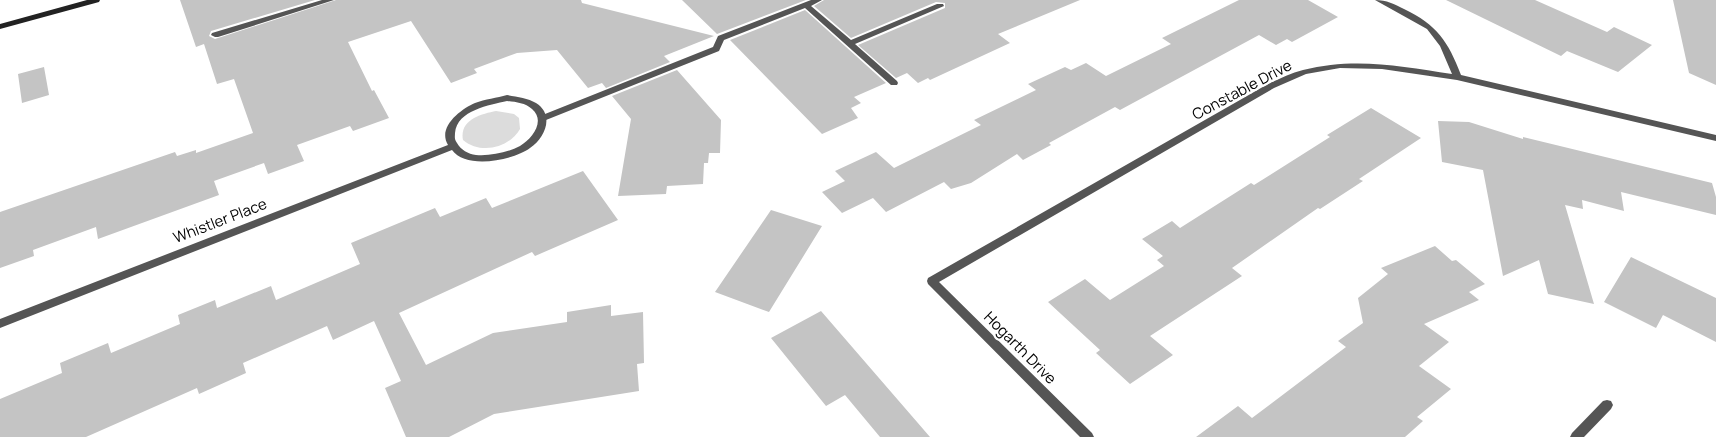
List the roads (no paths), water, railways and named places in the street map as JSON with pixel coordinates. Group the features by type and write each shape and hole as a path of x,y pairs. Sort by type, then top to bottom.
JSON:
{"main road":[{"path":"0,28 96,0"}],"street":[{"path":"214,35 330,0"},
{"path":"543,118 716,49 721,38 818,0"},
{"path":"1380,0 1425,24 1439,35 1458,78"},
{"path":"806,5 894,83"},
{"path":"850,43 940,6"},
{"name":"Constable Drive","path":"932,281 1271,86 1304,72 1340,65 1382,66 1458,78 1716,138"},
{"path":"508,98 521,100 540,110 543,118 542,130 534,140 522,149 490,159 474,158 460,154 451,147 448,138 449,128 460,115 478,104 508,98"},
{"name":"Whistler Place","path":"0,324 451,147"},
{"name":"Hogarth Drive","path":"932,281 1088,437"},
{"path":"1576,437 1607,405"}]}
